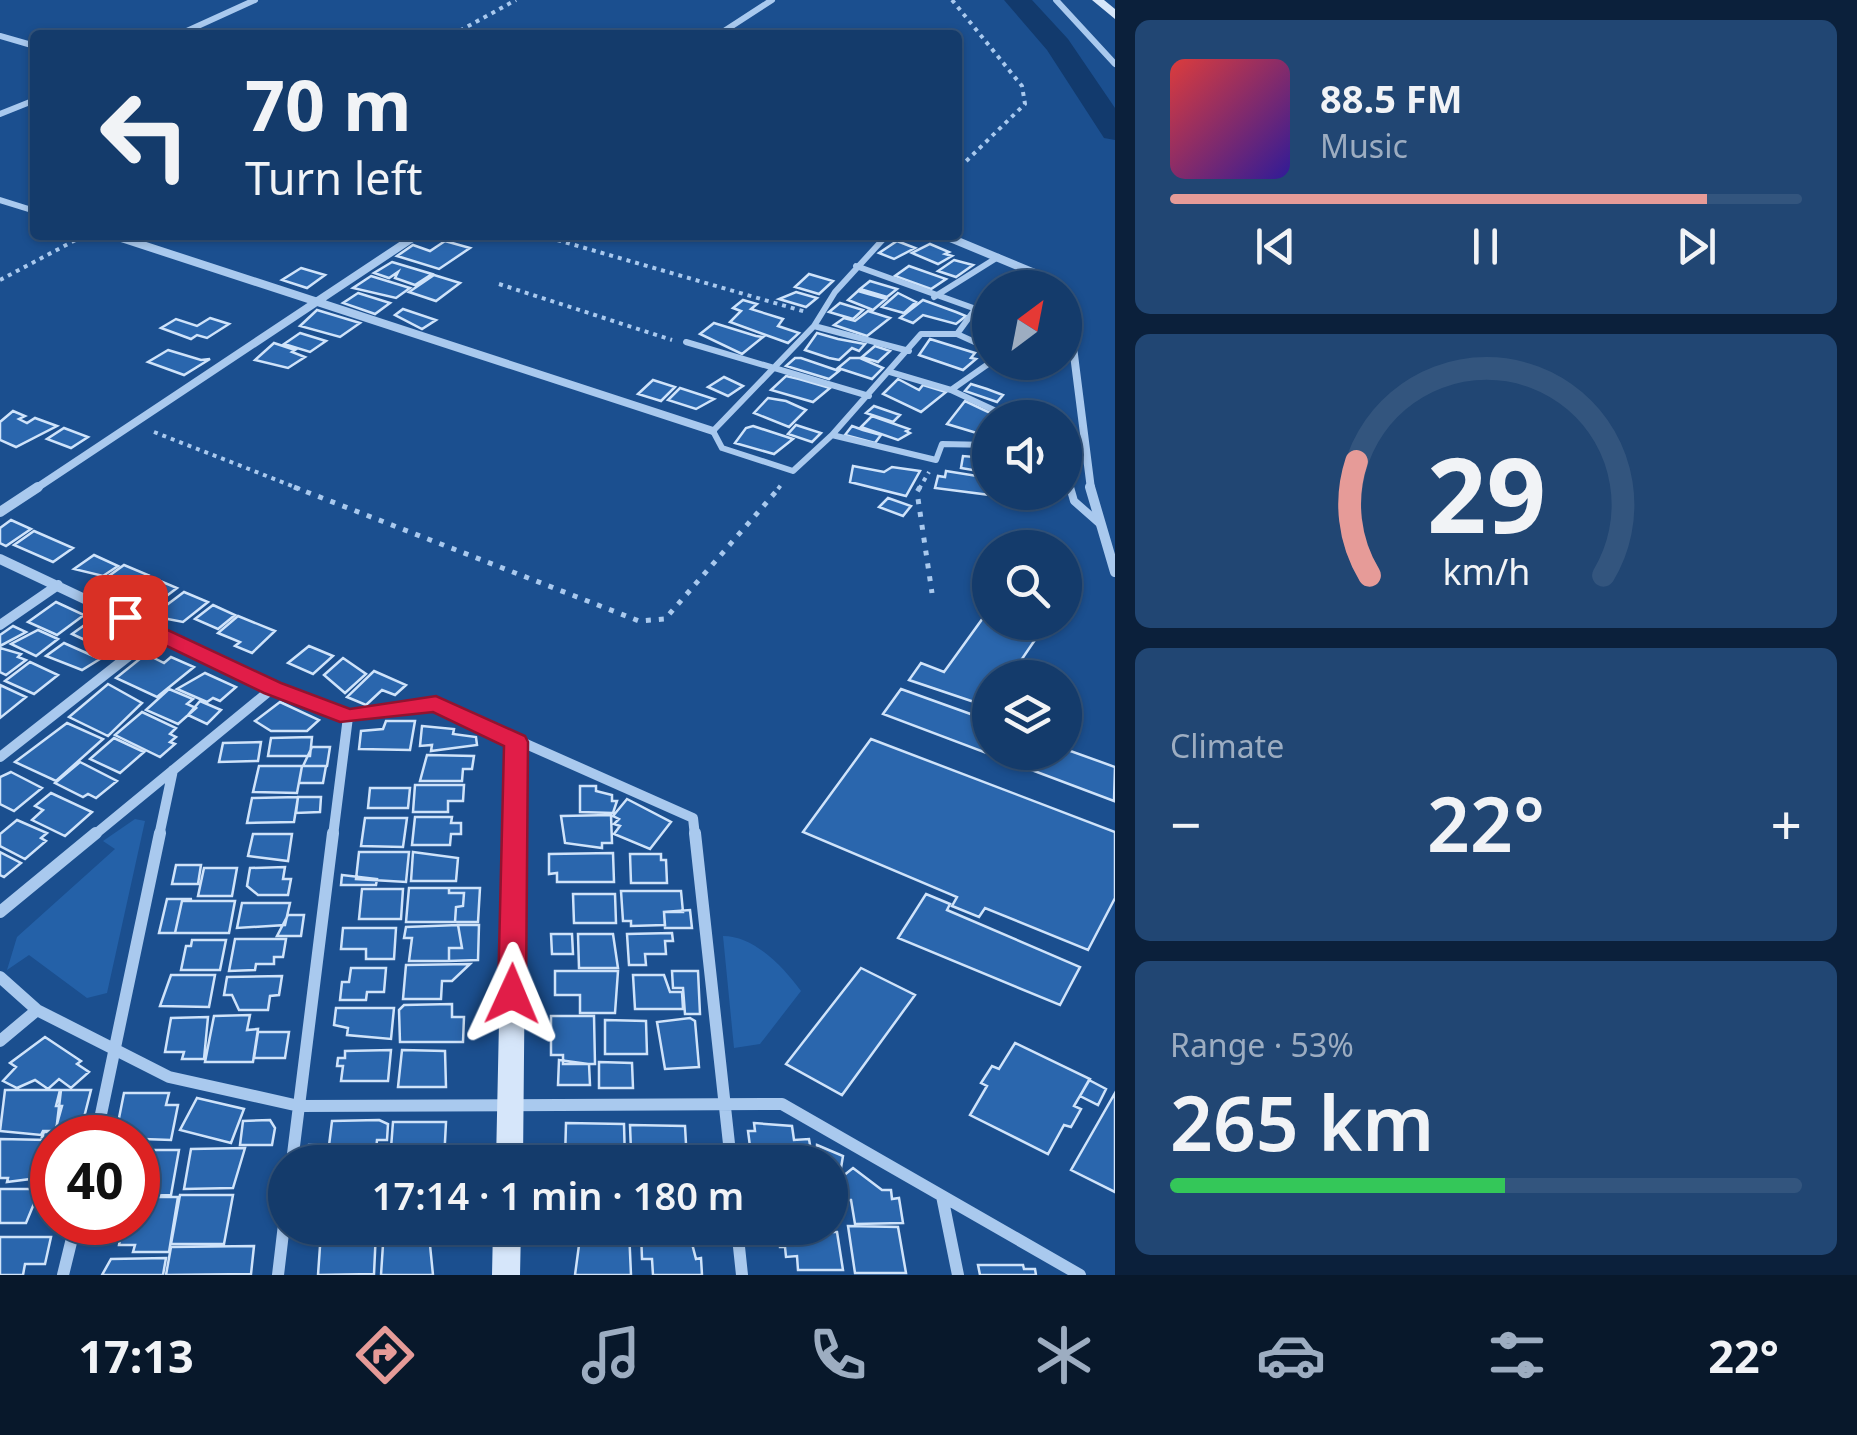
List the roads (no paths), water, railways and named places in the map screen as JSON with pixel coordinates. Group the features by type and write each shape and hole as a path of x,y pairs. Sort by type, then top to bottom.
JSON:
{"street":[{"path":"189,30 255,0"},
{"path":"726,30 772,0"},
{"path":"1056,0 1114,64"},
{"path":"0,36 30,45"},
{"path":"2,113 30,102"},
{"path":"0,200 30,209"},
{"path":"128,240 712,432"},
{"path":"0,512 409,240"},
{"path":"956,240 1029,270"},
{"path":"1076,380 1081,438 1101,539 1114,572"},
{"path":"1101,539 1114,539"},
{"path":"0,559 272,688 348,717 436,704 693,818 729,1145"},
{"path":"0,625 58,585"},
{"path":"0,757 158,633"},
{"path":"0,912 272,688"},
{"path":"294,1145 348,717"},
{"path":"509,1145 516,742"},
{"path":"101,1115 173,770"},
{"path":"0,977 38,1010 169,1077 299,1106 782,1104 1080,1275"},
{"path":"0,1041 38,1010"},
{"path":"942,1196 958,1275"},
{"path":"63,1275 70,1245"},
{"path":"278,1275 282,1245"},
{"path":"506,1275 507,1245"},
{"path":"739,1245 742,1275"}],"lane":[{"path":"882,240 817,315 814,326 712,432 722,448 794,470 832,435 921,334 957,334 972,340"},
{"path":"934,297 998,256"},
{"path":"856,266 972,312"},
{"path":"957,334 972,313"},
{"path":"814,326 909,351"},
{"path":"686,342 868,396"},
{"path":"890,372 972,400"},
{"path":"951,390 972,375"},
{"path":"832,435 936,460 942,444 972,445"},
{"path":"1082,508 1099,523"}],"waterway":[{"path":"1017,0 1058,45 1115,131"}]}
